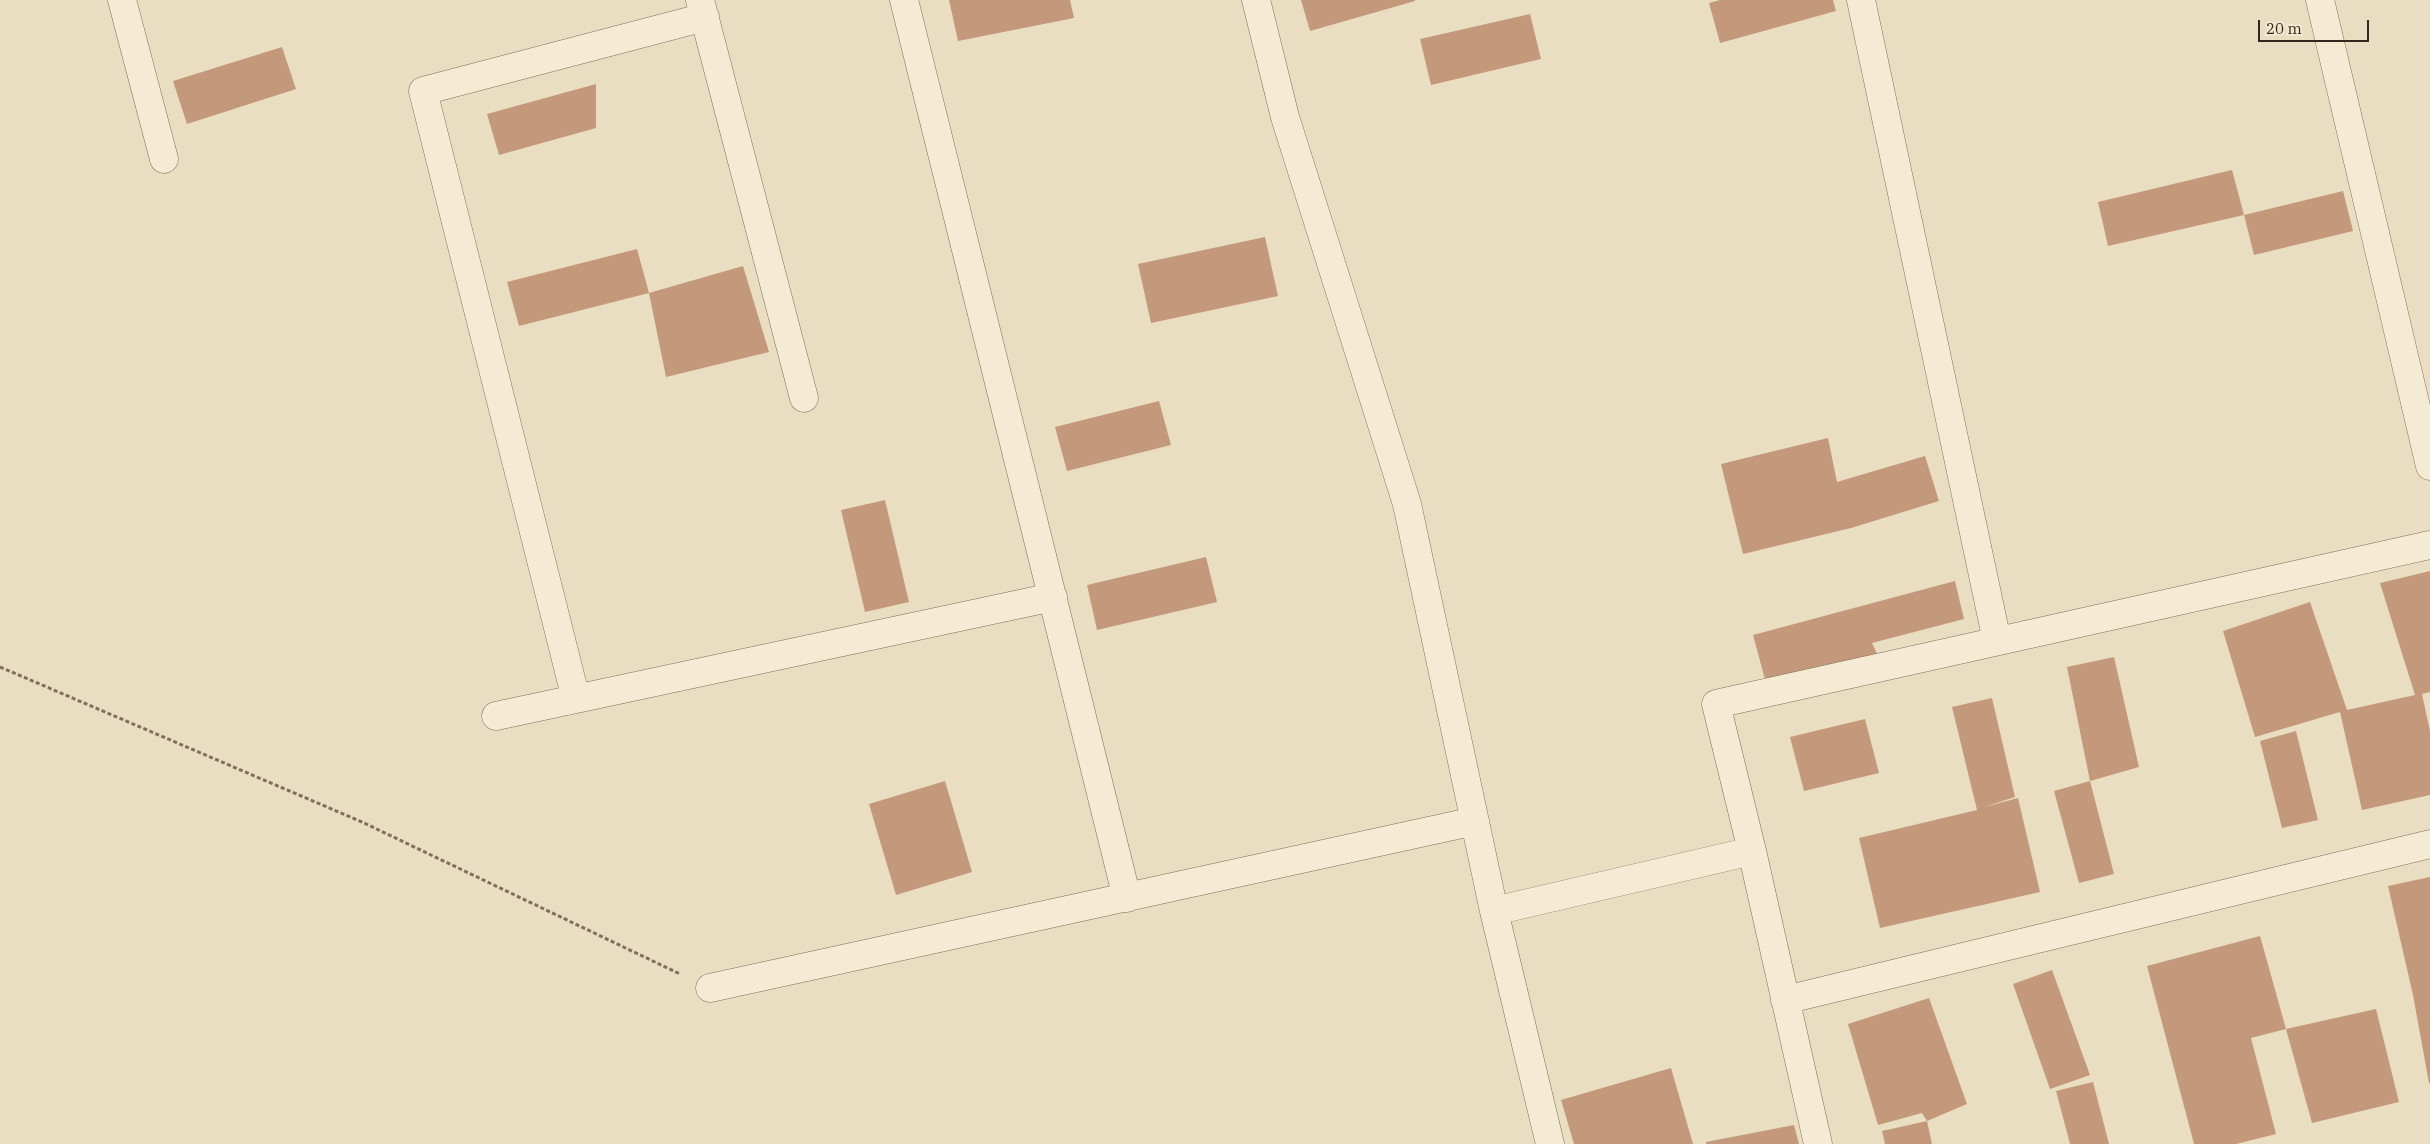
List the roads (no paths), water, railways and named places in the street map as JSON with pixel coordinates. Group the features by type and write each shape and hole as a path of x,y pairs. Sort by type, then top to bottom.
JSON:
{"street":[{"path":"122,0 164,160"},
{"path":"904,0 1126,898"},
{"path":"1256,0 1285,117 1407,504 1494,911 1550,1144"},
{"path":"1861,0 1997,641"},
{"path":"2320,0 2430,466"},
{"path":"576,698 423,91 702,9 804,398"},
{"path":"1818,1144 1752,851 1716,704 2430,545"},
{"path":"496,716 1053,597"},
{"path":"710,988 1475,822"},
{"path":"1785,1000 2430,844"},
{"path":"1494,911 1752,851"}]}
